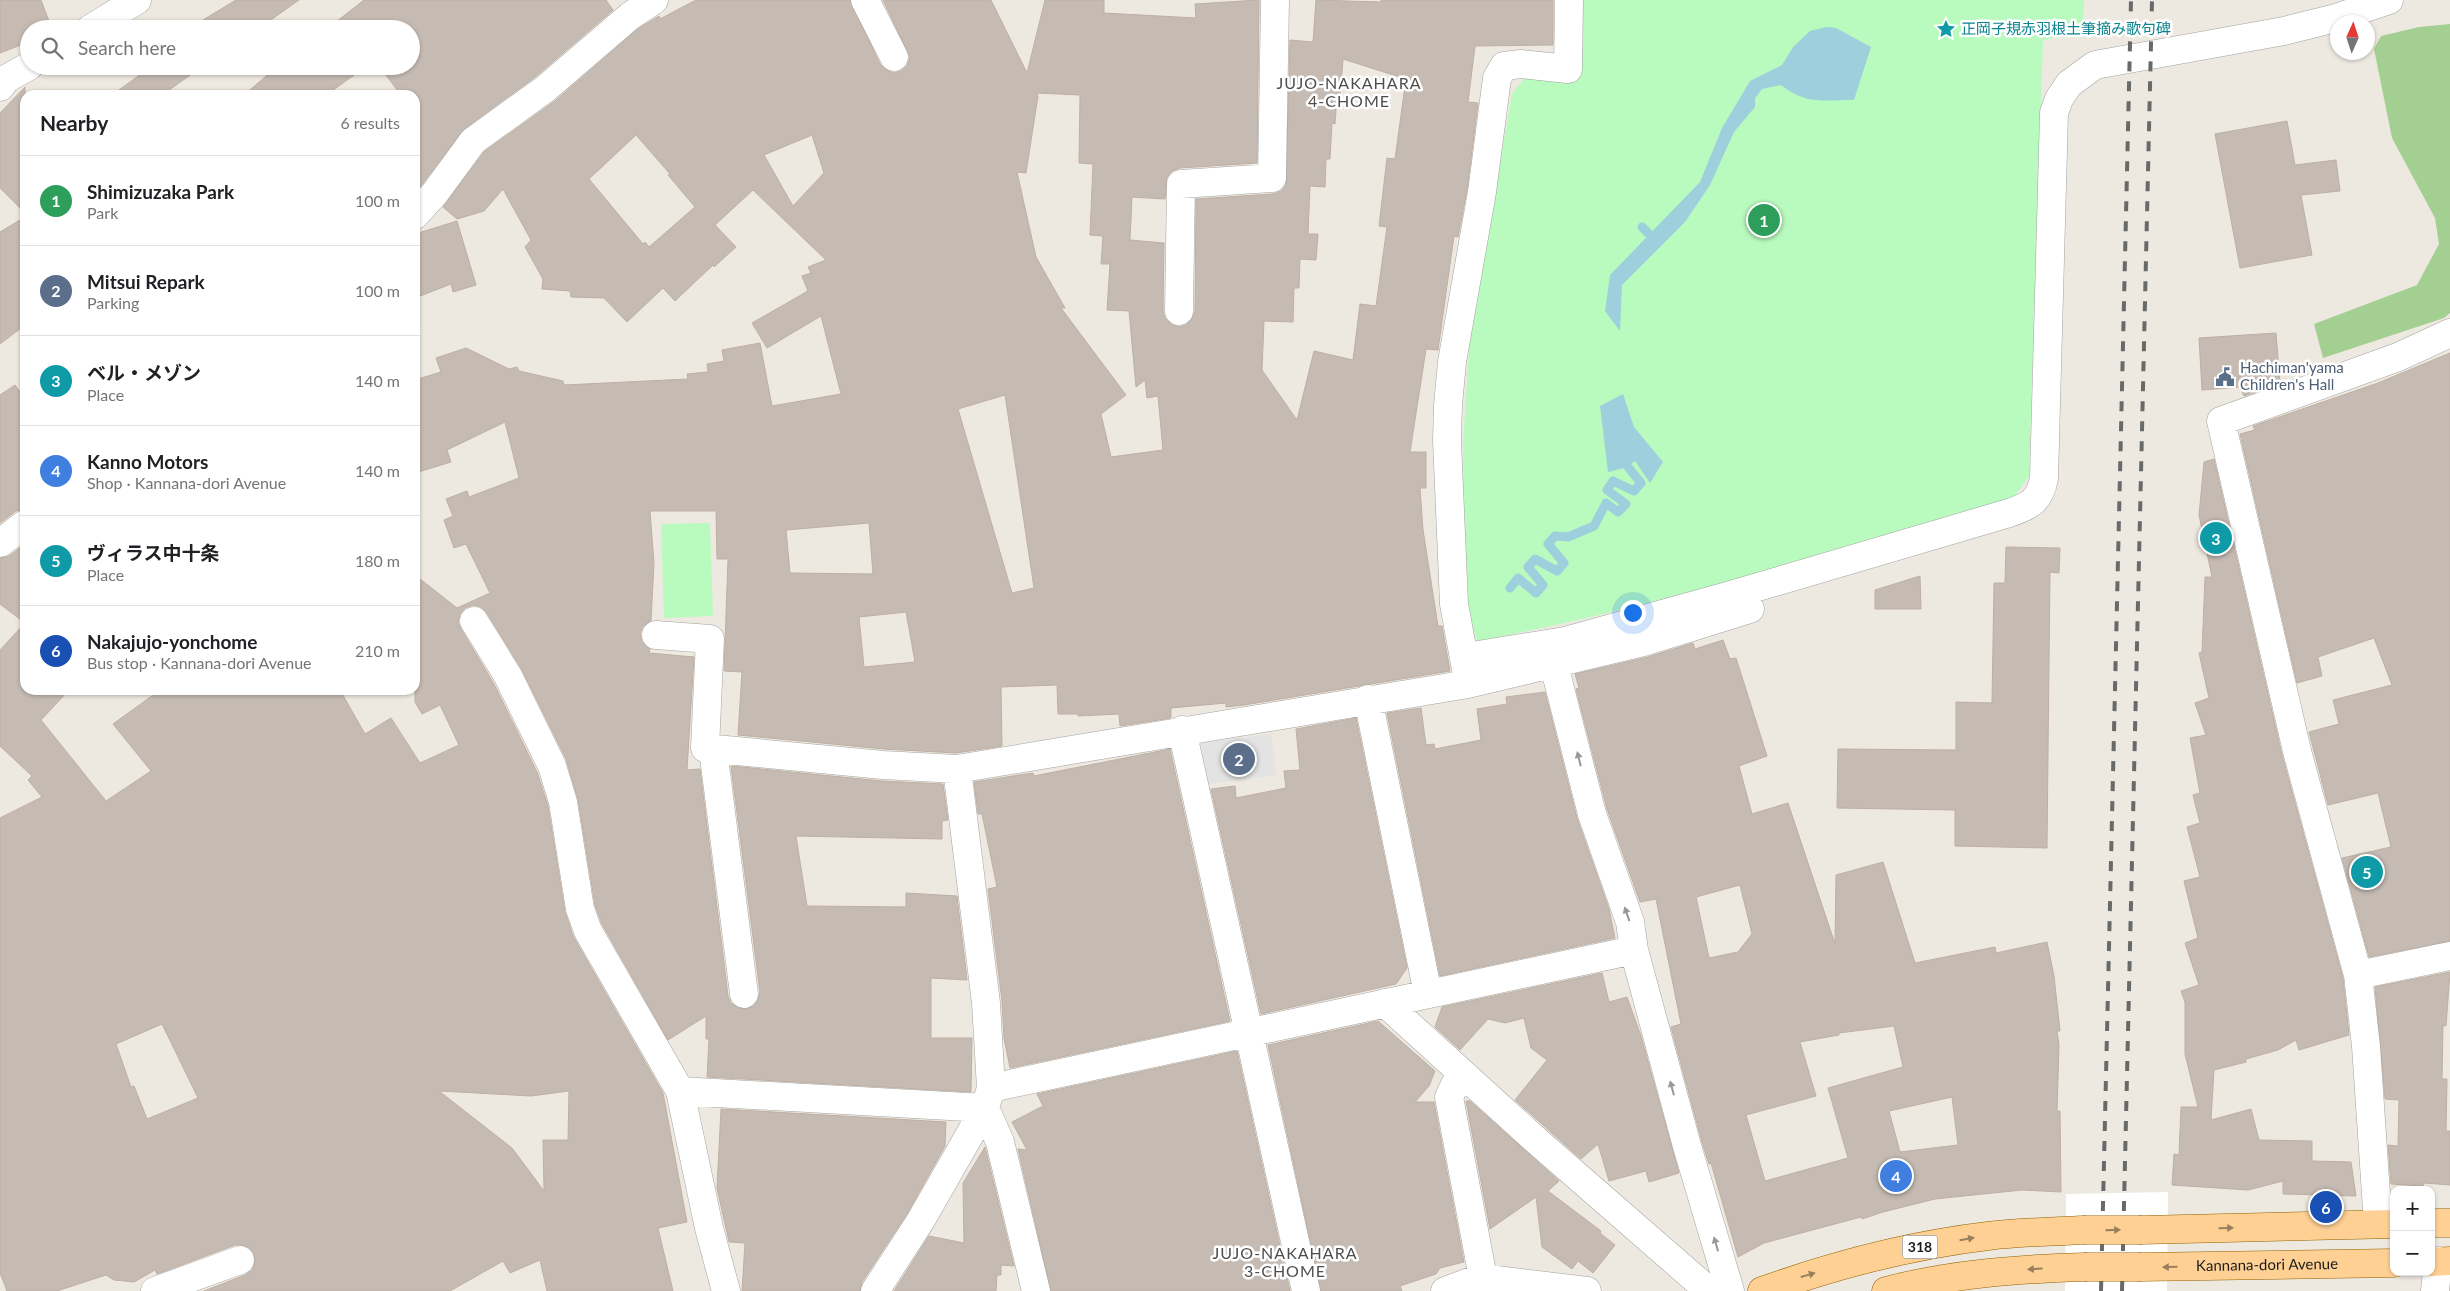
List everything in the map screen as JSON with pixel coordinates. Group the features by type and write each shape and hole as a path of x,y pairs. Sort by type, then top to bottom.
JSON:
{"main road":[{"path":"2435,1223 2450,1223"},
{"name":"318","path":"1762,1291 1801,1277 1897,1251 1988,1236 2083,1230 2386,1224"},
{"name":"Kannana-dori Avenue","path":"1886,1291 1966,1276 2036,1268 2390,1263"}],"street":[{"path":"104,20 136,0"},
{"path":"420,210 435,193 473,142 545,89 630,16 654,0"},
{"path":"865,0 894,57"},
{"path":"1180,311 1182,184 1272,178 1275,0"},
{"path":"1468,684 1466,658 1454,604 1447,440 1452,362 1482,192 1496,78 1504,66 1521,64 1568,69 1569,0"},
{"path":"1466,658 1565,640 1724,597 2023,508 2042,491 2044,478 2054,113 2059,100 2069,84 2095,65 2284,31 2336,18 2389,0"},
{"path":"2,79 20,70"},
{"path":"2386,1224 2358,975 2297,751 2221,421 2398,357 2450,333"},
{"path":"0,542 20,528"},
{"path":"656,635 710,639 705,748 883,765 957,769 1368,699 1468,684 1554,666 1644,642 1750,609"},
{"path":"474,621 506,672 552,766 563,802 580,910 588,931 680,1091 709,1228 726,1291"},
{"path":"1554,666 1592,814 1630,922 1634,950 1687,1146 1730,1291"},
{"path":"1368,699 1428,994"},
{"path":"1182,730 1306,1291"},
{"path":"713,749 744,994"},
{"path":"957,769 986,1004 988,1098 1036,1291"},
{"path":"680,1091 988,1098 1248,1033 1634,950"},
{"path":"2358,975 2450,956"},
{"path":"1385,1003 1460,1072 1709,1291"},
{"path":"1460,1072 1449,1098 1463,1286 1587,1291"},
{"path":"875,1291 921,1220 988,1098"},
{"path":"155,1291 240,1260"},
{"path":"2435,1291 2440,1262"}],"green space":[{"path":"1578,0 2084,0 2082,33 2043,40 2029,476 2014,497 1814,557 1613,612 1477,641 1465,602 1463,444 1469,347 1512,93 1526,77 1578,79"},
{"path":"2450,24 2450,313 2444,318 2323,358 2314,324 2417,285 2439,244 2435,218 2392,138 2375,54 2375,47 2381,36 2419,27"},
{"path":"710,523 713,616 664,618 661,524"}],"shaded area":[{"path":"1271,734 1276,775 1207,784 1201,743"}],"water":[{"path":"1826,27 1836,28 1871,47 1854,100 1824,101 1807,99 1798,96 1781,85 1762,89 1755,98 1755,107 1734,132 1710,185 1685,222 1622,285 1620,331 1605,311 1610,275 1700,182 1722,128 1750,81 1782,65 1793,47 1810,31"},
{"path":"1623,394 1634,427 1663,462 1650,483 1635,461 1628,467 1608,472 1600,406"}],"pier":[{"path":"2168,1192 2167,1291 2065,1291 2066,1194"}],"building":[{"path":"0,0 41,0 49,20 20,20 20,45 0,53"},
{"path":"236,0 299,0 271,20 203,20"},
{"path":"364,0 606,0 613,10 535,77 464,129 420,187 420,90 397,90 386,75 420,75 420,20 338,20"},
{"path":"696,0 850,0 880,64 886,70 894,73 901,71 907,66 910,57 883,0 991,0 1027,73 1045,0 1104,0 1104,13 1196,18 1195,4 1259,0 1257,163 1180,168 1172,171 1167,177 1165,199 1132,197 1130,240 1164,243 1163,311 1165,318 1171,324 1179,327 1186,325 1192,319 1195,311 1196,199 1273,194 1281,191 1286,185 1290,40 1313,42 1316,0 1381,2 1381,0 1553,0 1553,45 1475,46 1468,102 1478,103 1467,190 1458,237 1454,236 1438,350 1426,349 1410,452 1426,452 1426,488 1420,488 1423,530 1438,626 1442,626 1450,671 1244,705 1226,707 1226,703 1171,708 1171,718 1120,726 1119,714 1078,716 1078,714 1058,714 1057,685 1001,687 1002,746 956,753 884,749 738,735 742,672 724,671 728,559 717,559 716,511 650,511 654,563 651,621 643,626 640,634 642,642 650,649 649,653 694,657 687,770 700,769 728,996 731,1003 738,1008 746,1009 754,1006 760,992 731,766 882,781 943,784 948,820 942,821 942,839 796,836 807,906 906,907 906,893 957,896 967,980 931,978 931,1038 972,1038 971,1092 707,1077 709,1039 706,1039 706,1016 668,1040 602,924 595,905 578,799 566,759 521,668 487,613 481,607 473,605 465,608 460,614 458,622 494,684 537,772 548,806 565,912 573,936 663,1093 687,1222 658,1228 673,1291 547,1291 540,1260 510,1273 503,1261 450,1291 204,1291 245,1275 252,1270 255,1262 254,1254 250,1248 235,1245 157,1274 155,1270 134,1282 114,1280 106,1275 57,1291 7,1291 0,1273 0,818 42,797 28,780 32,776 0,746 0,650 20,628 20,695 64,695 41,720 106,801 151,771 113,724 153,695 343,695 365,734 391,718 420,763 459,745 440,705 422,714 415,702 415,695 420,695 420,579 457,608 490,593 466,544 454,548 444,520 453,516 446,499 467,491 469,497 519,478 505,422 447,450 451,462 420,471 420,378 441,372 436,358 466,348 509,369 517,367 519,371 563,381 564,385 688,379 687,374 708,372 707,364 724,361 722,350 760,343 772,406 841,394 821,316 767,348 752,323 808,291 802,276 811,273 808,267 826,260 753,190 715,225 736,247 714,267 713,265 675,301 663,288 627,322 604,298 571,297 570,291 542,289 543,279 525,247 531,240 503,189 484,211 457,219 443,207 484,152 555,101 639,28 659,16 660,19","holes":["1343,59 1406,79 1395,159 1387,158 1379,226 1387,227 1376,306 1360,304 1353,360 1314,351 1297,420 1262,370 1264,321 1293,322 1294,288 1299,288 1300,259 1316,260 1318,234 1308,234 1310,186 1325,187 1326,159 1330,159 1332,123 1335,124 1337,96 1340,96","1037,93 1080,95 1079,163 1093,164 1090,235 1103,236 1101,264 1110,264 1107,310 1129,311 1136,387 1145,380 1147,398 1158,396 1163,450 1111,457 1101,414 1126,395 1061,308 1065,308 1036,257 1017,172 1026,173","636,135 670,174 668,175 695,207 649,247 645,242 643,244 589,179","812,135 824,173 793,206 764,155","1005,395 1034,588 1012,593 958,409","869,523 873,574 790,573 786,530","906,612 915,662 864,667 859,617","162,1024 198,1098 147,1119 134,1086 131,1087 116,1044","439,1091 531,1096 569,1091 568,1140 543,1140 544,1191 512,1148"]},
{"path":"140,75 190,75 169,90 119,90"},
{"path":"267,75 354,75 333,90 250,90"},
{"path":"20,92 20,208 0,188 0,113"},
{"path":"2287,121 2295,165 2336,160 2340,191 2301,195 2312,255 2240,268 2215,134"},
{"path":"20,220 20,329 0,344 0,232"},
{"path":"457,221 476,285 453,292 451,284 420,296 420,232"},
{"path":"2276,333 2280,383 2244,396 2240,387 2202,390 2199,338"},
{"path":"2450,353 2450,941 2369,957 2342,858 2391,847 2378,793 2328,805 2309,732 2339,724 2333,700 2392,685 2374,638 2318,657 2322,676 2297,683 2240,434 2255,430 2253,426 2378,383"},
{"path":"15,385 20,392 20,510 0,523 0,395"},
{"path":"2214,459 2282,755 2343,978 2349,1035 2299,1050 2296,1040 2278,1050 2246,1059 2246,1062 2214,1070 2211,1120 2251,1109 2259,1140 2312,1141 2312,1161 2351,1162 2356,1196 2283,1194 2283,1181 2248,1190 2172,1185 2174,1154 2179,1155 2181,1107 2198,1107 2185,1054 2185,1002 2181,991 2199,985 2185,943 2198,938 2184,881 2200,877 2187,827 2200,823 2193,795 2200,793 2190,738 2206,735 2195,703 2209,698 2199,653 2202,652 2205,577 2212,577 2199,515 2204,462"},
{"path":"2006,547 2060,548 2059,573 2050,572 2047,848 1955,846 1955,810 1837,808 1838,749 1956,750 1956,702 1992,703 1994,583 2005,583"},
{"path":"20,548 20,619 0,604 0,558 9,556"},
{"path":"1920,576 1921,609 1875,609 1875,590"},
{"path":"1723,640 1730,659 1736,658 1767,756 1739,766 1752,814 1788,803 1835,944 1836,875 1883,862 1915,963 1995,947 1996,953 2047,942 2054,976 2060,1031 2057,1031 2059,1045 2057,1111 2060,1111 2061,1192 2022,1190 1935,1199 1764,1243 1738,1257 1711,1163 1709,1164 1702,1142 1671,1027 1681,1024 1656,899 1640,902 1607,809 1576,689 1579,688 1575,674 1648,657 1693,643 1695,649","holes":["1740,885 1752,934 1738,952 1709,958 1696,897","1894,1026 1903,1067 1828,1088 1848,1158 1765,1181 1746,1115 1816,1096 1800,1042 1839,1035 1839,1033","1952,1097 1958,1145 1900,1152 1889,1111"]},
{"path":"1545,692 1577,818 1609,909 1615,938 1440,976 1387,713 1421,708 1426,745 1434,744 1435,749 1481,740 1477,709 1507,704 1506,697"},
{"path":"1356,718 1407,968 1396,984 1261,1014 1211,789 1235,786 1236,798 1286,788 1284,771 1300,770 1296,729"},
{"path":"1170,749 1230,1021 1010,1068 1004,1038 1002,1001 988,889 997,887 982,814 978,814 974,782 1033,773 1034,776"},
{"path":"2450,972 2446,1026 2443,1025 2442,1079 2447,1079 2446,1131 2450,1131 2450,1185 2424,1183 2423,1186 2391,1184 2388,1145 2398,1146 2399,1100 2385,1099 2375,987"},
{"path":"1602,973 1609,1002 1627,997 1641,1036 1679,1173 1649,1182 1646,1171 1609,1181 1598,1144 1581,1159 1515,1100 1547,1060 1531,1048 1524,1018 1505,1023 1488,1019 1460,1050 1435,1027 1442,1007"},
{"path":"1378,1021 1435,1071 1429,1086 1415,1102 1434,1102 1464,1262 1440,1268 1436,1274 1400,1286 1402,1291 1321,1291 1268,1045"},
{"path":"1237,1051 1290,1291 1051,1291 1018,1149 1027,1150 1012,1122 1043,1106 1037,1094"},
{"path":"1466,1101 1470,1101 1559,1181 1548,1191 1601,1231 1600,1233 1615,1245 1593,1273 1578,1261 1572,1269 1542,1247 1536,1197 1490,1229"},
{"path":"721,1109 946,1122 945,1146 908,1212 862,1282 860,1291 742,1291 745,1243 729,1242 717,1188"},
{"path":"985,1147 1014,1266 1001,1265 1001,1275 997,1275 996,1291 894,1291 929,1236 964,1243 963,1183"}],"waterway":[{"path":"1642,227 1649,234"},
{"path":"1510,588 1518,578 1536,593 1543,585 1528,567 1535,559 1557,571 1564,563 1548,544 1555,536 1568,537 1594,526 1606,503 1618,512 1626,504 1607,490 1613,481 1634,491 1641,483 1628,467"}],"railway":[{"path":"2101,1291 2131,0"},
{"path":"2122,1291 2152,0"}],"place":[{"name":"正岡子規赤羽根土筆摘み歌句碑","path":"1946,29"},
{"name":"Shimizuzaka Park","path":"1764,220"},
{"name":"Hachiman'yama Children's Hall","path":"2225,377"},
{"name":"ベル・メゾン","path":"2216,538"},
{"name":"Mitsui Repark","path":"1239,759"},
{"name":"ヴィラス中十条","path":"2367,872"},
{"name":"Kanno Motors","path":"1896,1176"},
{"name":"Nakajujo-yonchome","path":"2326,1207"}],"district":[{"name":"JUJO-NAKAHARA 4-CHOME","path":"1349,92"},
{"name":"JUJO-NAKAHARA 3-CHOME","path":"1285,1262"}]}
